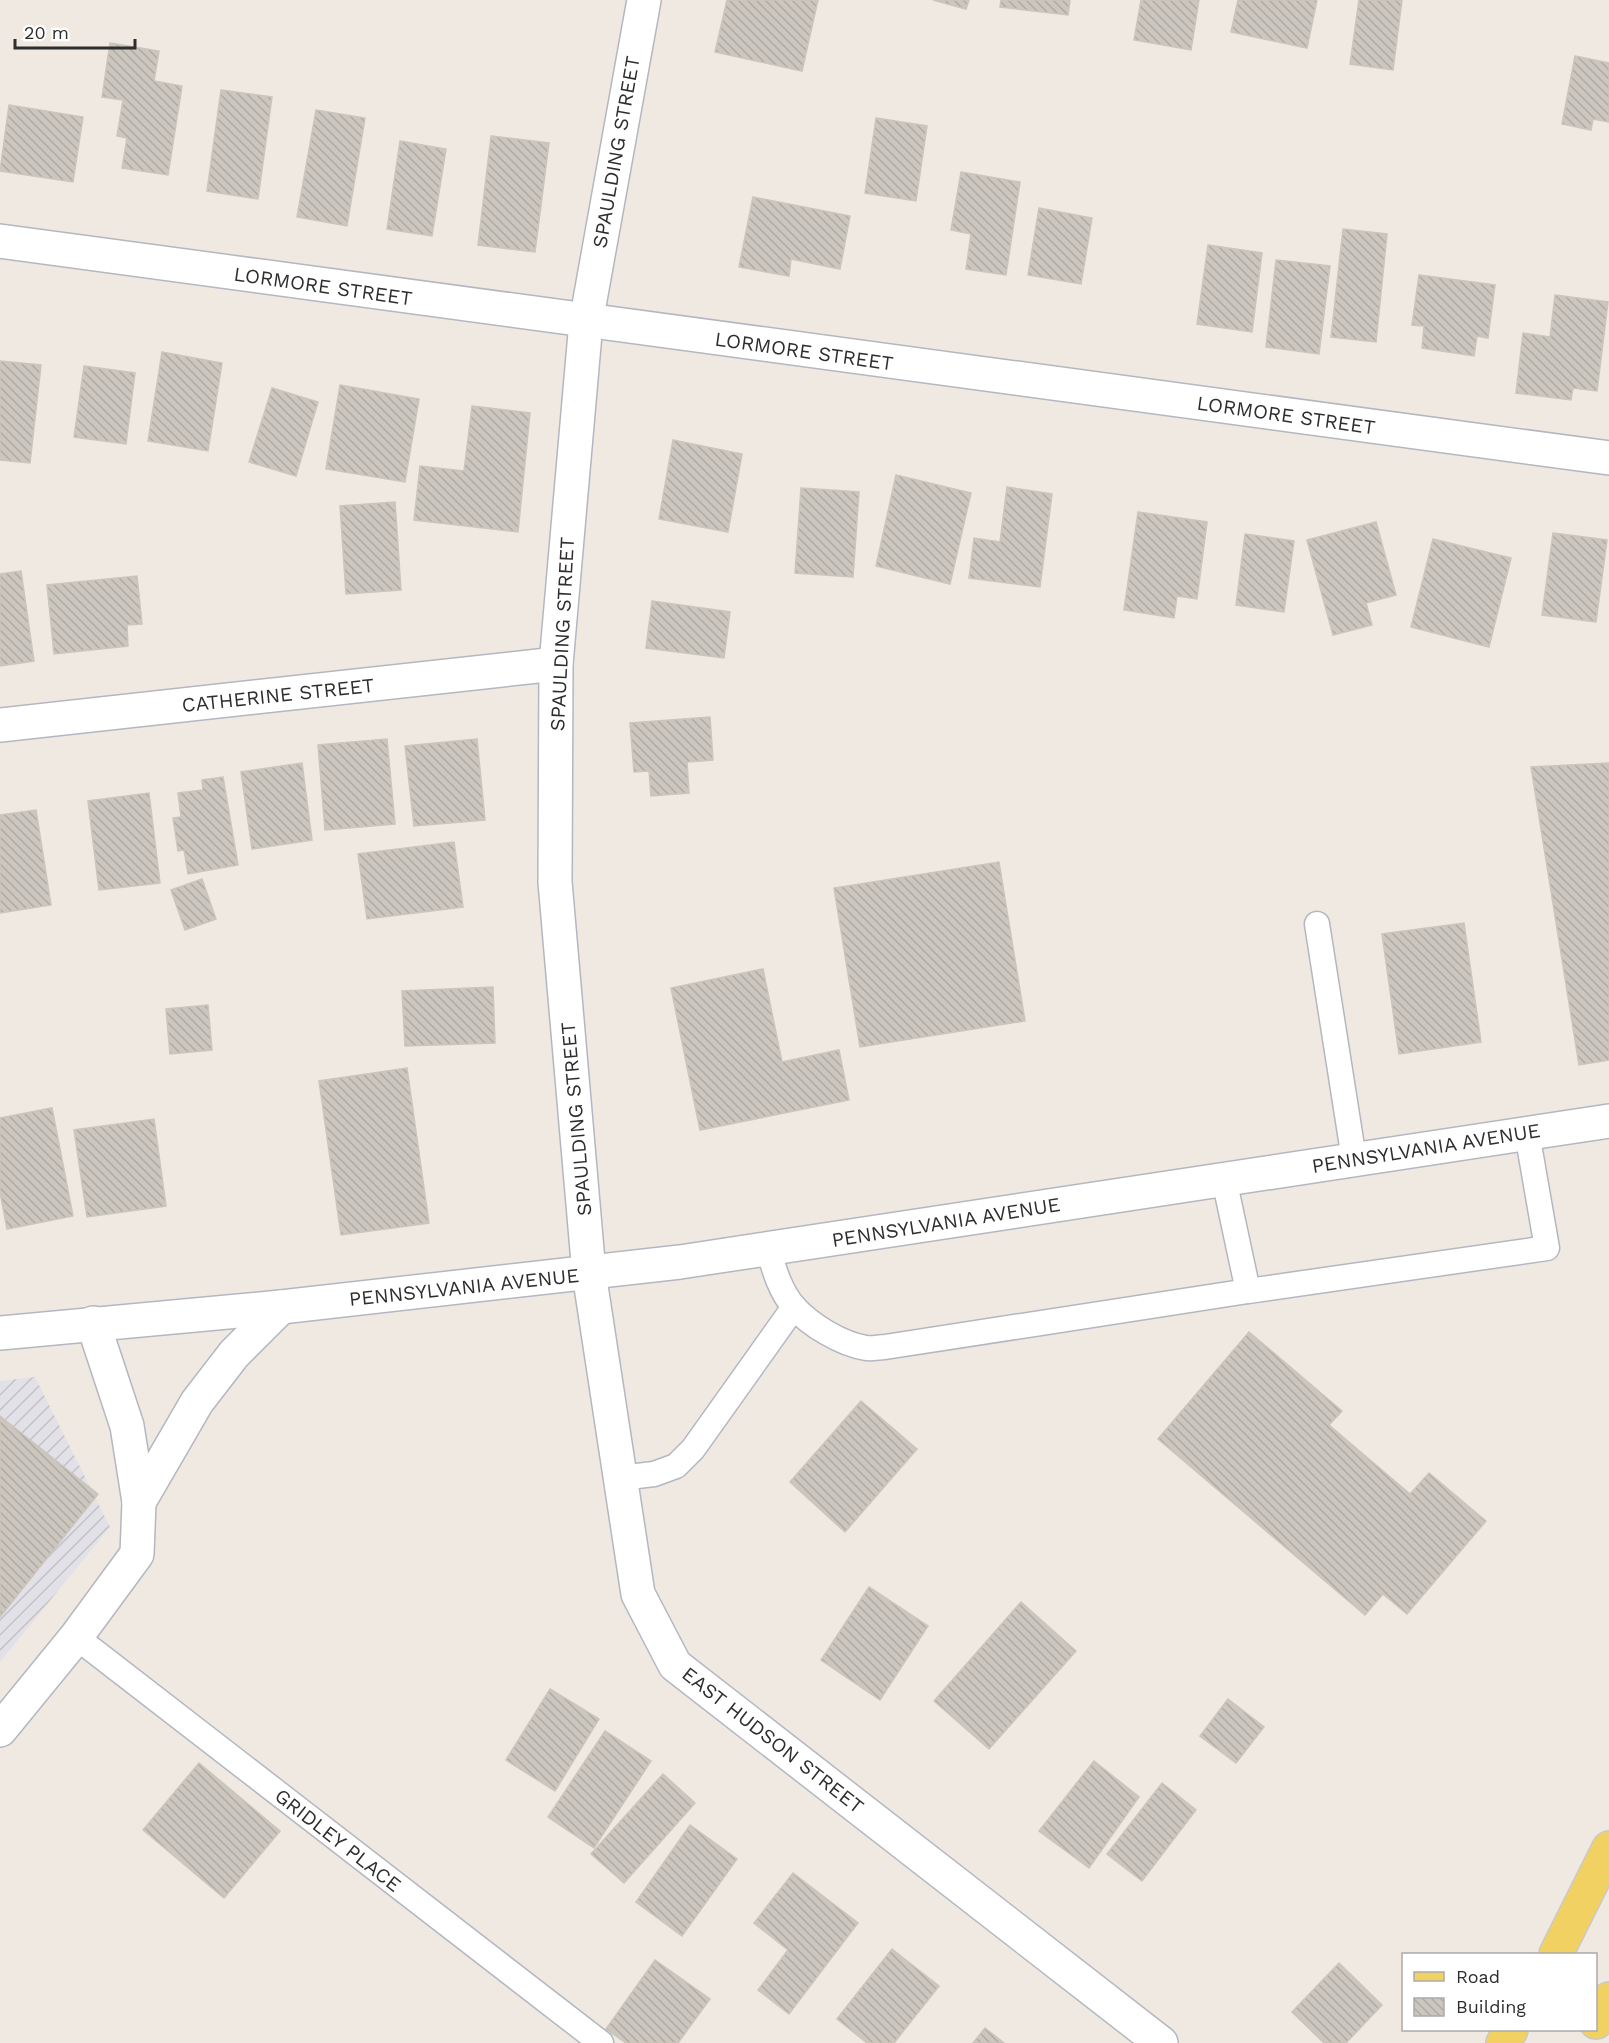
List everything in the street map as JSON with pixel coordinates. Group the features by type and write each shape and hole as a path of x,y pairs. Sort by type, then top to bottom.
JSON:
{"main road":[{"path":"1556,1953 1609,1848"},
{"path":"1597,2020 1609,1999"}],"street":[{"name":"SPAULDING STREET","path":"590,1273 555,882 556,664 586,322 644,0"},
{"name":"LORMORE STREET","path":"0,242 1609,458"},
{"name":"CATHERINE STREET","path":"0,725 556,664"},
{"name":"PENNSYLVANIA AVENUE","path":"0,1333 281,1307 590,1273 768,1249 1609,1120"},
{"name":"EAST HUDSON STREET","path":"590,1273 638,1594 675,1665 1161,2043"},
{"path":"139,1502 197,1402 234,1354 281,1307"},
{"path":"0,1730 76,1637 137,1554 139,1502 127,1426 93,1323"}],"lane":[{"path":"1317,924 1354,1159"},
{"path":"768,1249 778,1282 794,1307 828,1333 867,1348 1547,1248 1527,1133"},
{"path":"1224,1179 1248,1291"},
{"path":"620,1478 654,1474 676,1466 693,1449 794,1307"},
{"name":"GRIDLEY PLACE","path":"76,1637 601,2043"}],"shaded area":[{"path":"35,1377 110,1527 0,1662 0,1381"}],"building":[{"path":"727,0 818,0 802,71 715,52"},
{"path":"933,0 969,0 966,9"},
{"path":"1001,0 1070,0 1068,15 1000,7"},
{"path":"1141,0 1199,0 1191,50 1134,40"},
{"path":"1238,0 1317,0 1307,48 1231,32"},
{"path":"1359,0 1402,0 1393,70 1350,64"},
{"path":"110,43 159,51 154,81 182,86 168,175 122,168 127,138 117,136 123,100 102,97"},
{"path":"1575,56 1609,63 1609,122 1593,119 1591,130 1562,124"},
{"path":"221,90 272,97 258,199 207,191"},
{"path":"9,105 83,117 73,182 0,171"},
{"path":"316,110 365,118 347,226 297,217"},
{"path":"876,118 927,126 916,201 865,193"},
{"path":"491,136 549,143 535,252 478,245"},
{"path":"400,141 446,149 432,236 387,229"},
{"path":"961,172 1020,182 1006,275 966,269 971,234 951,230"},
{"path":"753,197 850,216 840,269 791,259 789,276 739,267"},
{"path":"1039,208 1092,218 1081,284 1028,275"},
{"path":"1343,229 1387,234 1376,342 1331,337"},
{"path":"1208,245 1262,253 1252,332 1197,324"},
{"path":"1276,260 1330,266 1319,354 1266,347"},
{"path":"1419,275 1495,285 1488,338 1477,336 1474,356 1422,348 1424,326 1412,325"},
{"path":"1555,295 1608,302 1597,391 1573,388 1571,400 1516,393 1523,333 1550,337"},
{"path":"162,352 222,363 208,451 148,441"},
{"path":"0,361 41,365 30,463 0,460"},
{"path":"84,366 135,373 126,444 74,437"},
{"path":"340,385 419,399 405,482 326,469"},
{"path":"272,388 318,402 296,476 249,462"},
{"path":"472,406 530,413 518,532 414,520 420,466 464,471"},
{"path":"673,440 742,454 728,532 659,519"},
{"path":"896,475 971,493 950,584 876,566"},
{"path":"1007,487 1052,494 1040,587 969,578 974,538 1000,542"},
{"path":"801,488 859,492 853,577 795,573"},
{"path":"395,502 401,590 346,594 340,506"},
{"path":"1138,512 1207,522 1197,599 1177,596 1174,618 1124,610"},
{"path":"1376,522 1396,595 1366,603 1372,625 1333,635 1307,540"},
{"path":"1553,533 1607,540 1596,622 1542,615"},
{"path":"1245,534 1294,541 1284,612 1236,605"},
{"path":"1433,539 1511,558 1489,647 1411,627"},
{"path":"21,571 34,661 0,666 0,574"},
{"path":"137,576 142,624 127,625 128,646 54,654 47,585"},
{"path":"652,601 730,612 724,658 646,648"},
{"path":"710,717 713,760 687,762 689,793 651,796 649,771 634,772 630,723"},
{"path":"387,739 395,824 325,830 318,745"},
{"path":"477,739 485,820 414,826 405,746"},
{"path":"302,763 312,840 252,849 241,772"},
{"path":"1609,763 1609,1060 1579,1065 1531,767"},
{"path":"223,777 238,865 188,874 184,850 178,851 173,818 181,817 178,793 203,790 202,780"},
{"path":"149,793 160,883 99,890 88,801"},
{"path":"36,810 51,905 0,913 0,815"},
{"path":"454,842 463,907 367,919 358,854"},
{"path":"999,862 1025,1021 860,1047 834,888"},
{"path":"202,879 216,919 185,930 171,890"},
{"path":"1464,923 1481,1042 1399,1054 1382,934"},
{"path":"763,969 782,1062 839,1050 849,1100 700,1130 671,988"},
{"path":"493,987 495,1043 405,1046 402,991"},
{"path":"208,1005 212,1050 170,1054 166,1009"},
{"path":"407,1068 429,1223 341,1235 319,1081"},
{"path":"52,1108 73,1216 7,1229 0,1192 0,1118"},
{"path":"154,1119 166,1206 87,1217 74,1130"},
{"path":"1249,1332 1342,1411 1329,1425 1410,1494 1429,1473 1486,1521 1407,1614 1383,1594 1365,1615 1158,1439"},
{"path":"861,1401 917,1449 845,1532 790,1482"},
{"path":"0,1416 98,1494 0,1617"},
{"path":"869,1587 928,1626 880,1700 821,1660"},
{"path":"1021,1602 1076,1651 989,1749 934,1701"},
{"path":"550,1689 599,1719 555,1791 506,1760"},
{"path":"1228,1699 1264,1727 1236,1763 1200,1736"},
{"path":"605,1731 651,1761 594,1848 548,1817"},
{"path":"1094,1761 1139,1797 1089,1868 1039,1831"},
{"path":"199,1763 280,1831 224,1898 143,1830"},
{"path":"663,1774 695,1803 624,1883 591,1854"},
{"path":"1162,1783 1196,1810 1142,1881 1107,1854"},
{"path":"690,1825 737,1859 682,1936 636,1902"},
{"path":"793,1873 858,1923 789,2014 758,1990 788,1950 754,1923"},
{"path":"892,1949 939,1986 894,2043 867,2043 837,2019"},
{"path":"655,1960 710,1999 678,2043 626,2043 606,2029"},
{"path":"1339,1963 1382,2005 1346,2043 1324,2043 1292,2012"},
{"path":"985,2028 1004,2043 973,2043"}]}
